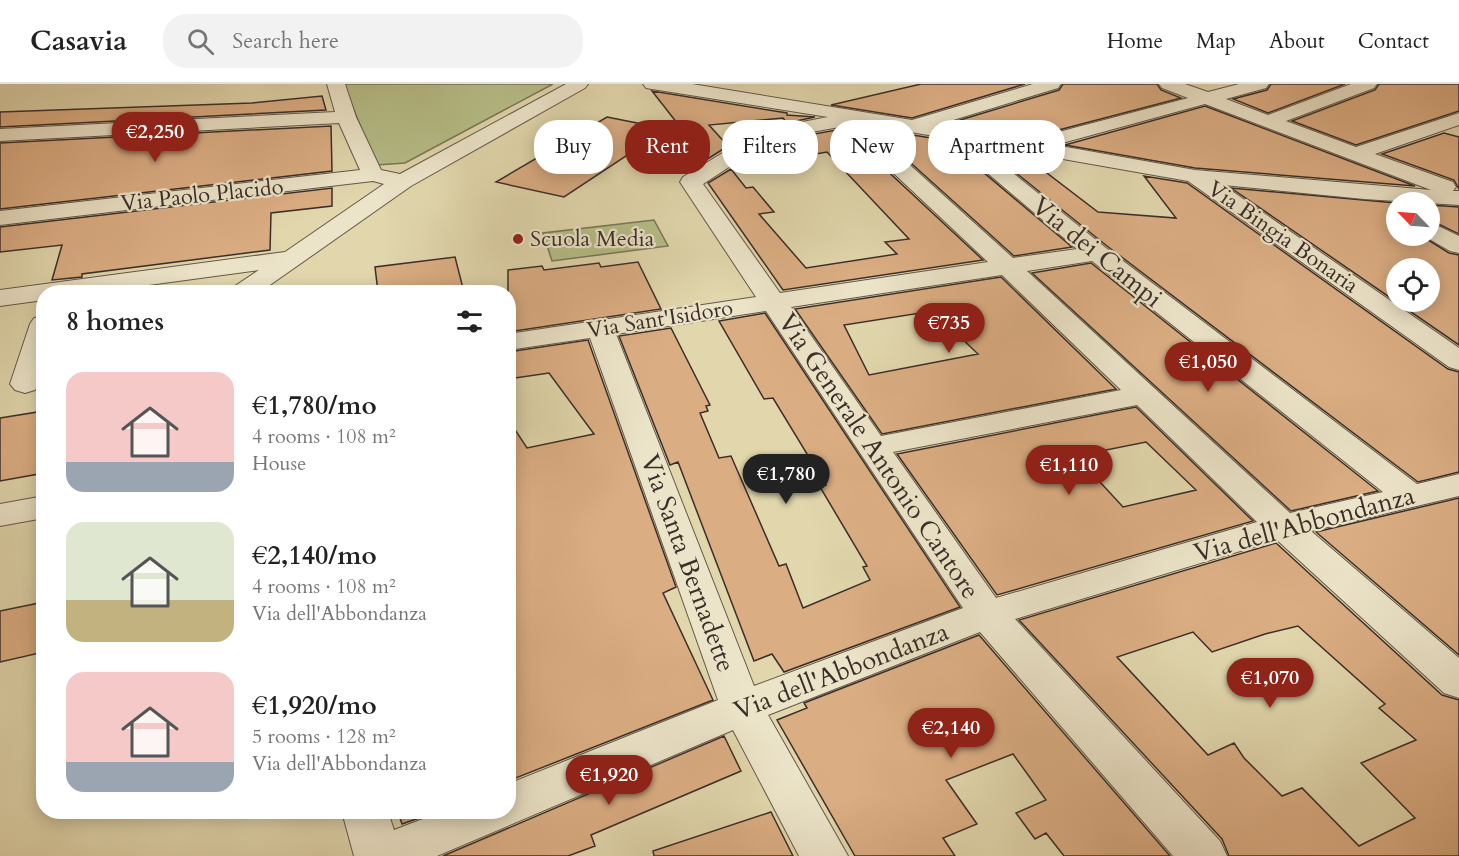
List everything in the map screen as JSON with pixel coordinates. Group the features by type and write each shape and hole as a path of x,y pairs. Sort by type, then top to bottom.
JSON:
{"street":[{"path":"336,84 346,117 373,175"},
{"path":"254,285 403,181 579,84"},
{"path":"652,84 746,97 878,120"},
{"path":"916,125 1052,84"},
{"path":"1168,84 1459,193"},
{"path":"1065,136 1260,84"},
{"path":"1269,121 1368,84"},
{"path":"0,135 346,117"},
{"path":"861,117 860,131 1283,526 1459,682"},
{"name":"Via Generale Antonio Cantore","path":"861,117 773,133 759,139 691,182 987,614 1203,856"},
{"path":"1355,154 1459,118"},
{"path":"1065,154 1195,176 1364,192 1459,198"},
{"name":"Via dei Campi","path":"1001,174 1097,254 1409,495"},
{"name":"Via Paolo Placido","path":"0,218 373,175 403,181"},
{"name":"Via Bingia Bonaria","path":"1195,176 1459,361"},
{"path":"1364,192 1386,204"},
{"path":"1440,235 1459,246"},
{"name":"Via Sant'Isidoro","path":"516,341 1097,254"},
{"path":"103,285 290,259"},
{"path":"0,298 36,294"},
{"name":"Via Santa Bernadette","path":"600,328 742,708 824,856"},
{"path":"25,384 36,349"},
{"path":"872,447 1143,395"},
{"name":"Via dell'Abbondanza","path":"516,802 742,708 987,614 1283,526 1459,485"},
{"path":"0,515 36,508"},
{"path":"367,819 378,856"},
{"path":"384,856 475,819"}],"green space":[{"path":"344,84 553,84 405,163 377,165 373,163"},
{"path":"654,220 668,246 552,261 543,233"}],"building":[{"path":"921,84 1025,84 912,118 831,105"},
{"path":"1063,84 1157,84 1161,90 1181,98 1065,128 1065,120 960,120 1059,90"},
{"path":"1271,84 1345,84 1268,113 1233,99 1267,90"},
{"path":"1379,84 1459,84 1459,111 1356,145 1292,121 1375,90"},
{"path":"652,91 787,113 787,115 815,117 801,120 785,120 783,118 722,120 722,124 710,125 710,120 675,120"},
{"path":"322,96 326,110 0,127 0,112 252,103"},
{"path":"1205,106 1415,186 1195,168 1065,145"},
{"path":"607,117 625,121 625,157 613,165 613,120 602,120"},
{"path":"331,126 332,171 0,209 0,143"},
{"path":"710,126 722,139 722,150 710,157"},
{"path":"830,131 830,155 827,152 818,154 818,133"},
{"path":"1444,133 1459,137 1459,189 1454,180 1382,154"},
{"path":"916,136 928,138 928,174 985,174 1072,247 1014,256 916,168"},
{"path":"534,160 534,174 599,174 564,197 496,182"},
{"path":"723,174 735,174 746,188 753,187 774,212 759,214 806,268 897,254 885,242 909,239 848,174 891,174 983,260 783,290 708,183"},
{"path":"1017,174 1048,174 1098,212 1176,218 1144,176 1187,183 1448,369 1459,372 1459,472 1418,482 1107,246"},
{"path":"332,188 332,206 271,213 270,250 82,274 82,277 52,280 62,245 0,252 0,227"},
{"path":"1231,188 1386,202 1386,246 1438,246 1449,253 1459,255 1459,345 1411,312 1440,312 1440,258 1386,258 1386,295"},
{"path":"1440,206 1459,207 1459,234 1440,225"},
{"path":"455,257 462,285 377,285 375,267"},
{"path":"638,262 661,309 516,331 516,285 508,285 508,270 542,266 544,270 599,263 601,267"},
{"path":"1091,263 1378,491 1291,511 1032,273"},
{"path":"1001,277 1116,389 882,434 795,309","holes":["933,311 978,354 869,375 844,325"]},
{"path":"765,313 960,607 784,672 772,654 754,661 678,462 670,465 619,336 671,328 710,405 706,406 708,411 700,413 719,458 731,456 779,566 786,564 803,608 870,580 863,567 867,566 820,487 826,485 773,398 764,399 719,321"},
{"path":"588,340 676,587 663,593 713,700 516,778 516,431 527,448 594,434 549,373 516,378 516,351"},
{"path":"1136,407 1253,521 997,595 897,454","holes":["1146,442 1196,490 1123,507 1076,456"]},
{"path":"36,412 36,474 0,481 0,418"},
{"path":"1459,498 1459,655 1316,532"},
{"path":"1276,543 1442,695 1459,700 1459,856 1229,856 1222,839 1019,620","holes":["1298,626 1385,704 1379,708 1416,740 1361,763 1415,818 1359,846 1302,788 1282,796 1244,758 1234,743 1208,755 1117,657 1193,632 1212,652 1265,634"]},
{"path":"36,604 36,654 0,662 0,611"},
{"path":"979,635 1170,856 1064,856 1046,833 1035,839 1016,813 1046,800 1013,754 946,780 977,824 943,838 955,856 855,856 777,720 807,708 804,703"},
{"path":"724,736 741,771 591,835 595,846 568,856 443,856"},
{"path":"771,812 793,856 654,856 653,851"},
{"path":"400,819 416,819 402,824"}],"place":[{"name":"Scuola Media","path":"518,239"}]}
